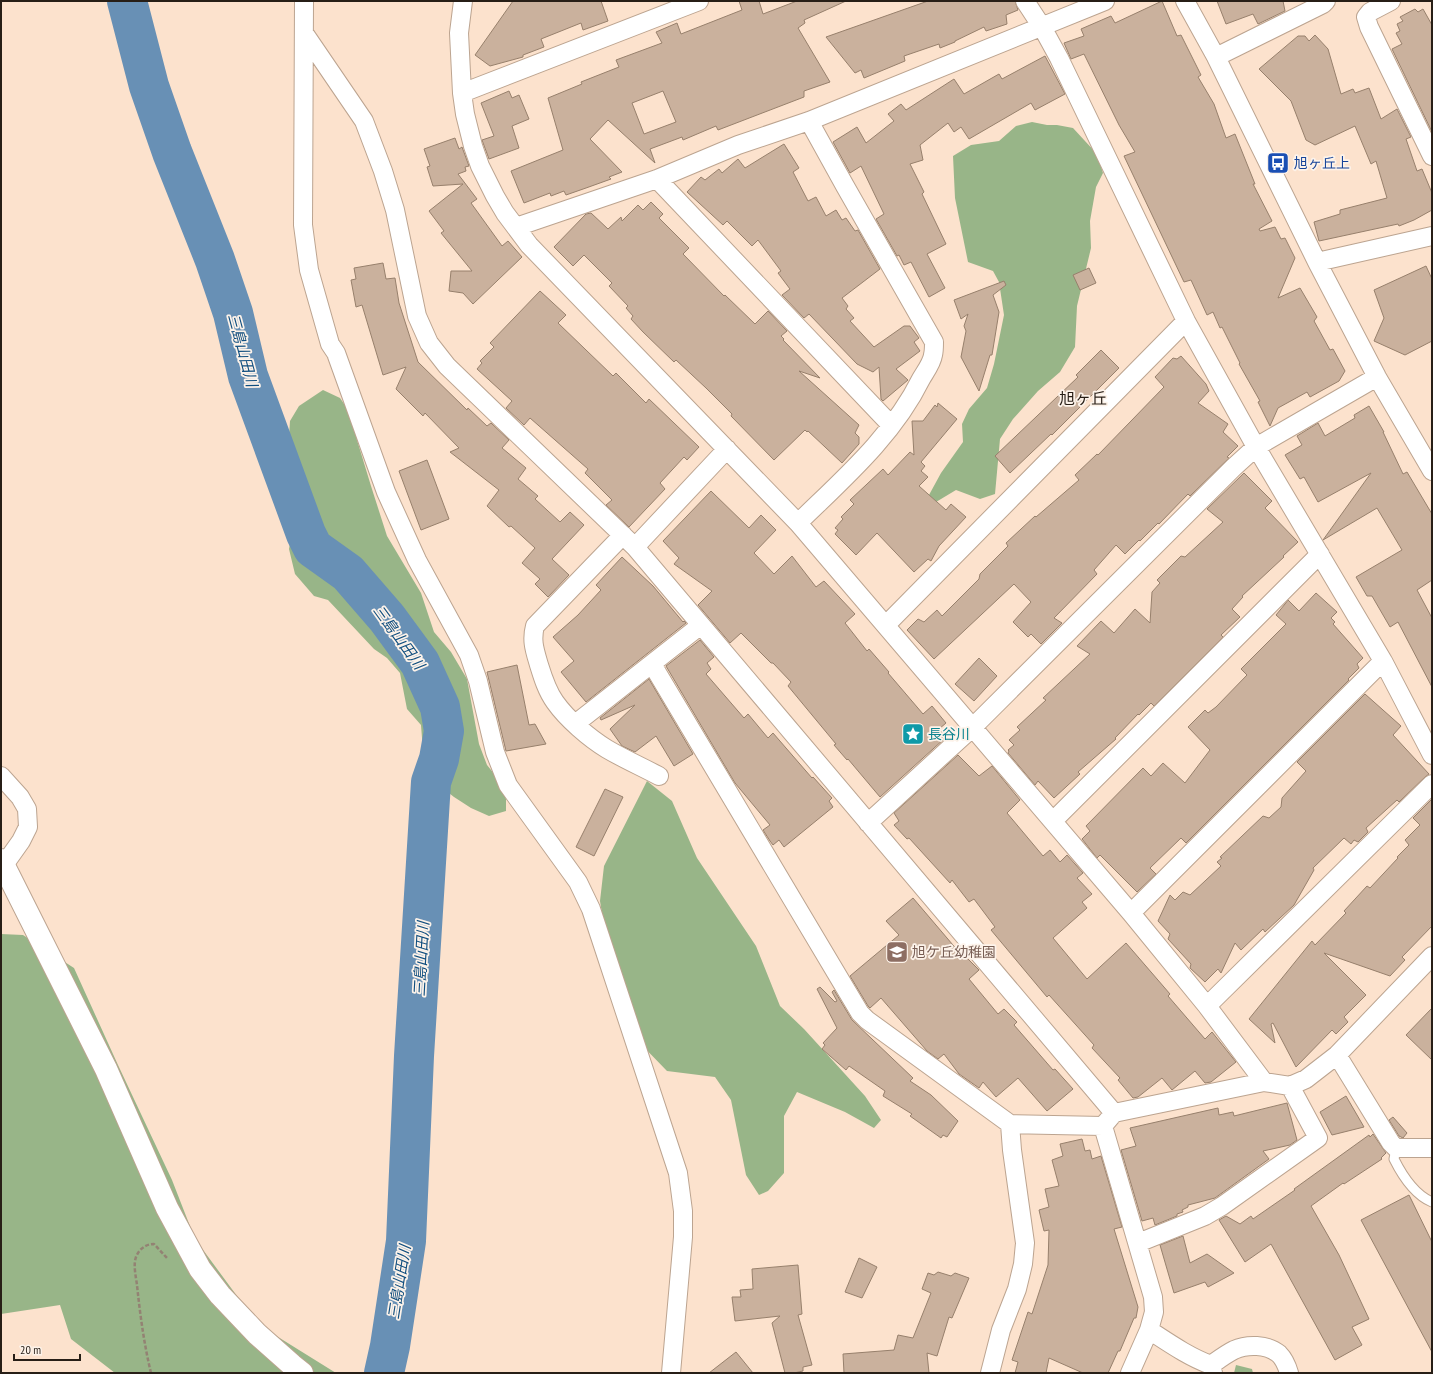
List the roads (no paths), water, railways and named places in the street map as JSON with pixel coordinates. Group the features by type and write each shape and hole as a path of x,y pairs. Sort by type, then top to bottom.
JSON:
{"street":[{"path":"304,1 303,225 308,270 330,344 336,353 386,492 417,560 469,655 478,681 495,752 508,785 578,882 591,909 678,1173 683,1211 683,1237 671,1373"},
{"path":"462,1 459,33 462,93 465,114 480,166 505,213 529,245 798,523 1131,913 1207,1006 1264,1082"},
{"path":"462,93 699,1"},
{"path":"1025,1 1042,27 1063,65 1186,321 1256,447 1383,661 1432,755"},
{"path":"516,227 657,179 738,145 809,121 1105,1"},
{"path":"1184,1 1216,57 1317,262 1377,377 1432,471"},
{"path":"1216,57 1323,4 1326,1"},
{"path":"1391,1 1370,12 1366,17 1369,27 1432,156"},
{"path":"304,33 364,121 383,171 395,210 417,316 429,343 447,366 629,541 868,823 1108,1119 1138,1243 1153,1297 1154,1312 1149,1330 1130,1373"},
{"path":"798,523 873,449 892,425 907,404 919,383 933,355 934,342 809,121"},
{"path":"657,179 892,425"},
{"path":"1317,262 1432,236"},
{"path":"886,625 1186,321"},
{"path":"868,823 973,728 1234,466 1256,447 1377,377"},
{"path":"659,776 608,750 593,740 575,724 554,701 544,681 534,646 533,635 535,626 629,541 727,449"},
{"path":"1053,821 1320,554"},
{"path":"575,724 701,625"},
{"path":"1131,913 1383,661"},
{"path":"652,664 860,1013 867,1020 1010,1124 1108,1119 1264,1082 1290,1086 1315,1074 1337,1054 1432,956"},
{"path":"1,776 20,797 26,809 28,827 21,841 3,862 106,1069 167,1208 200,1269 220,1295 252,1328 302,1373"},
{"path":"1207,1006 1432,784"},
{"path":"1337,1054 1377,1122 1396,1148 1432,1148"},
{"path":"1138,1243 1205,1216 1222,1206 1318,1138 1290,1086"},
{"path":"990,1373 1002,1330 1017,1289 1023,1264 1025,1243 1024,1227 1012,1150 1010,1124"},
{"path":"1149,1330 1212,1369 1234,1350 1244,1346 1254,1346 1265,1348 1279,1354 1287,1365 1289,1373"}],"lane":[{"path":"1396,1148 1394,1159 1400,1171 1417,1191 1432,1202"}],"waterway":[{"name":"三島山田川","path":"127,1 149,86 172,152 215,260 233,313 248,376 306,534 313,548 348,573 387,618 420,663 440,707 444,731 439,759 431,782 414,1056 406,1241 390,1346 384,1373"}],"place":[{"name":"旭ヶ丘上","path":"1278,163"},
{"name":"長谷川","path":"913,734"},
{"name":"旭ケ丘幼稚園","path":"897,952"}],"district":[{"name":"旭ヶ丘","path":"1083,398"}]}
